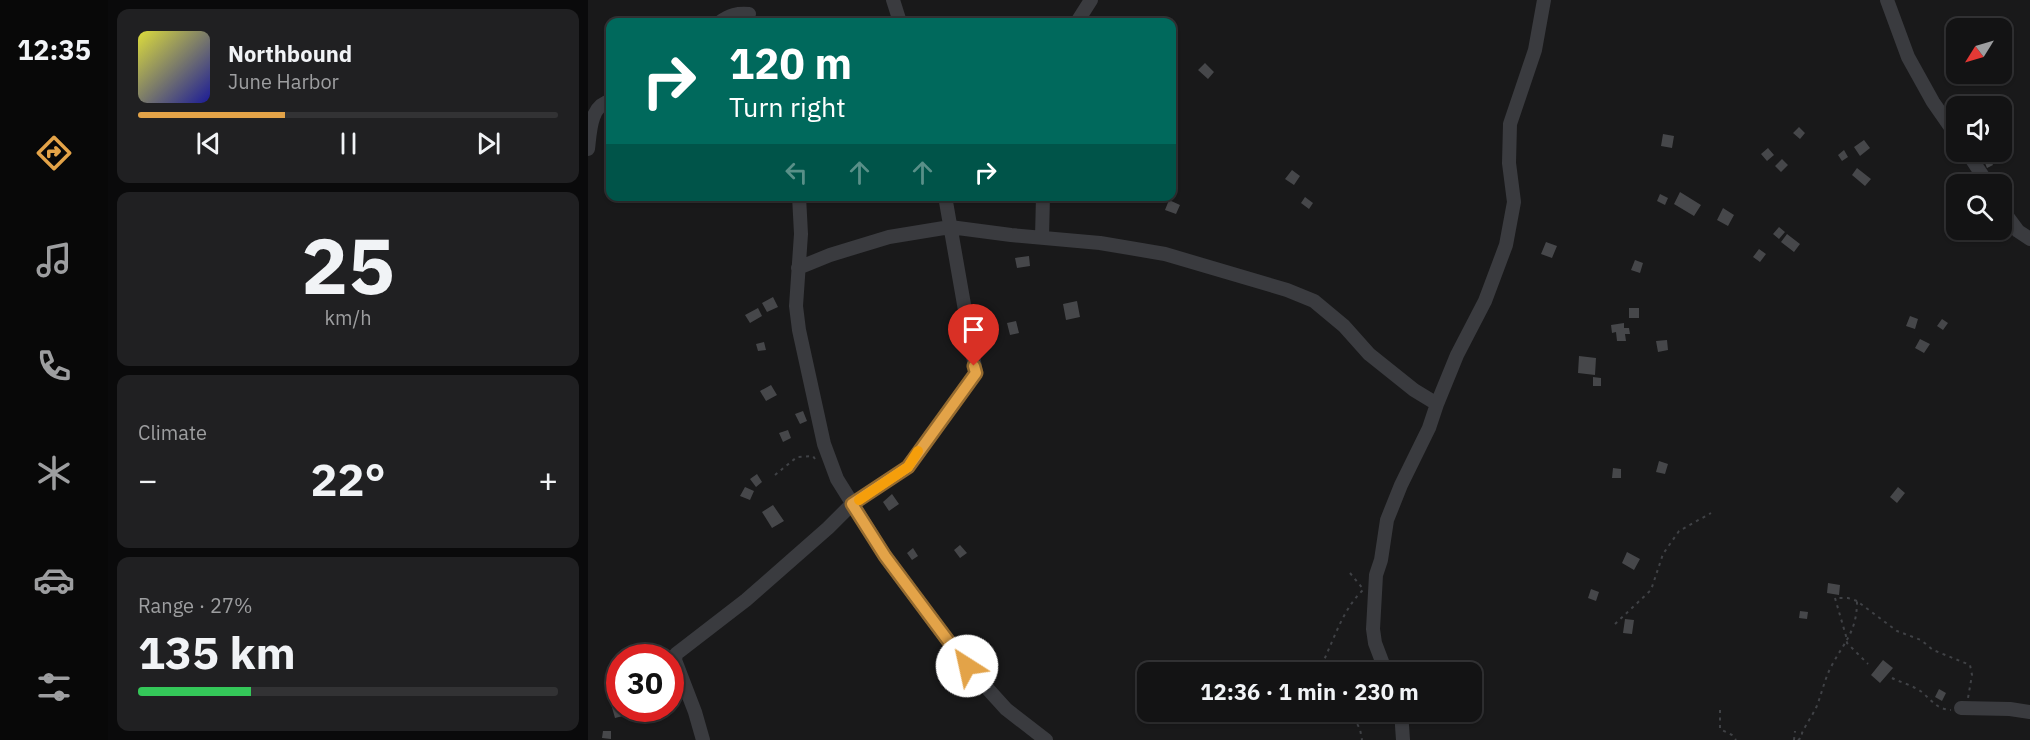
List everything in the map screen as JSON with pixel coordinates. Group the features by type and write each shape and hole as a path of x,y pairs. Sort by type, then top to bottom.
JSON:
{"street":[{"path":"893,0 899,18"},
{"path":"1080,18 1091,0"},
{"path":"1383,662 1373,629 1370,591 1381,560 1387,520 1429,428 1457,355 1485,302 1506,244 1514,202 1508,133 1514,106 1535,50 1544,0"},
{"path":"1887,0 1911,63 1946,121"},
{"path":"726,18 749,12"},
{"path":"588,149 590,125 597,110 606,102"},
{"path":"799,201 801,234 796,306 814,403 830,465 847,497 891,564 967,666 1006,709 1046,740"},
{"path":"703,740 675,660 676,654 746,600 852,504 908,467 976,373 946,201"},
{"path":"1042,237 1043,201"},
{"path":"2012,223 2018,231 2030,239"},
{"path":"798,268 830,255 889,237 950,227 1100,243 1165,255 1302,296 1325,310 1344,326 1370,354 1414,390 1437,404"},
{"path":"1961,708 2010,709 2030,712"},
{"path":"1402,722 1403,740"}],"path":[{"path":"775,475 797,458 813,456 821,464"},
{"path":"1615,624 1652,591 1663,554 1679,531 1711,513"},
{"path":"1325,662 1339,626 1355,597 1370,591 1350,573"},
{"path":"1868,664 1847,643 1835,598 1857,601 1897,631 1921,640 1933,650 1971,665 1972,675 1968,701 1961,708 1950,710 1932,704 1922,692 1892,678"},
{"path":"1798,740 1819,701 1821,690 1832,665 1847,643 1857,616 1857,601"},
{"path":"1720,711 1720,729 1732,735 1736,740"},
{"path":"1356,722 1362,740"},
{"path":"1794,740 1795,731"}],"building":[{"path":"1205,63 1214,72 1208,79 1198,70"},
{"path":"1799,127 1805,133 1800,139 1793,133"},
{"path":"1663,134 1674,136 1672,148 1661,146"},
{"path":"1864,140 1870,148 1860,156 1854,147"},
{"path":"1768,148 1774,155 1767,161 1761,154"},
{"path":"1844,150 1848,157 1842,161 1838,155"},
{"path":"1782,159 1788,165 1781,172 1775,166"},
{"path":"1985,162 1992,162 1993,165 1987,168"},
{"path":"1857,168 1871,179 1865,186 1852,175"},
{"path":"1292,170 1300,176 1294,185 1285,179"},
{"path":"1680,192 1701,205 1694,216 1674,204"},
{"path":"1660,194 1668,198 1665,205 1657,201"},
{"path":"1305,197 1313,203 1309,209 1301,203"},
{"path":"1169,201 1180,205 1176,214 1165,210"},
{"path":"1723,208 1734,215 1728,226 1717,220"},
{"path":"1779,227 1785,232 1779,239 1773,234"},
{"path":"1787,234 1800,244 1794,252 1781,242"},
{"path":"1546,242 1557,246 1552,258 1541,254"},
{"path":"1759,249 1766,254 1760,262 1753,257"},
{"path":"1029,256 1030,266 1017,268 1015,258"},
{"path":"1635,260 1643,263 1640,273 1631,270"},
{"path":"773,297 778,307 767,312 762,303"},
{"path":"1077,301 1080,317 1066,320 1063,304"},
{"path":"758,308 762,316 750,323 745,315"},
{"path":"1629,308 1639,308 1639,318 1629,318"},
{"path":"1910,316 1918,319 1915,329 1906,326"},
{"path":"1942,319 1948,323 1943,330 1937,326"},
{"path":"1016,321 1019,333 1010,335 1007,323"},
{"path":"1624,323 1624,328 1629,328 1630,334 1625,334 1626,341 1617,341 1616,332 1612,333 1611,325"},
{"path":"1920,339 1930,344 1924,353 1915,348"},
{"path":"1667,340 1668,350 1658,352 1656,341"},
{"path":"764,342 766,350 758,351 756,344"},
{"path":"1579,356 1596,358 1595,375 1578,373"},
{"path":"1593,377 1601,378 1601,386 1593,386"},
{"path":"771,385 777,395 766,401 760,391"},
{"path":"803,411 807,421 800,424 795,414"},
{"path":"788,430 791,438 783,442 779,433"},
{"path":"1659,461 1668,464 1665,474 1656,472"},
{"path":"1613,468 1621,469 1621,478 1612,478"},
{"path":"757,474 762,482 756,487 750,479"},
{"path":"745,487 754,491 750,500 740,496"},
{"path":"1898,487 1905,493 1897,503 1890,497"},
{"path":"892,494 899,504 889,511 883,502"},
{"path":"773,505 784,521 772,528 762,512"},
{"path":"960,545 967,553 960,558 954,550"},
{"path":"913,548 918,556 912,560 907,553"},
{"path":"1627,552 1640,559 1634,570 1622,563"},
{"path":"1828,583 1840,585 1839,595 1827,593"},
{"path":"1591,589 1599,592 1596,601 1588,598"},
{"path":"1800,611 1808,612 1807,619 1799,618"},
{"path":"1625,619 1634,620 1632,634 1623,633"},
{"path":"1883,660 1893,668 1880,683 1871,675"},
{"path":"1939,689 1946,693 1942,701 1935,697"},
{"path":"603,731 611,731 611,739 602,738"}],"slow traffic":[{"path":"859,500 908,467 918,451"}],"route":[{"path":"967,666 885,556 852,504 908,467 976,373 974,366"}]}
